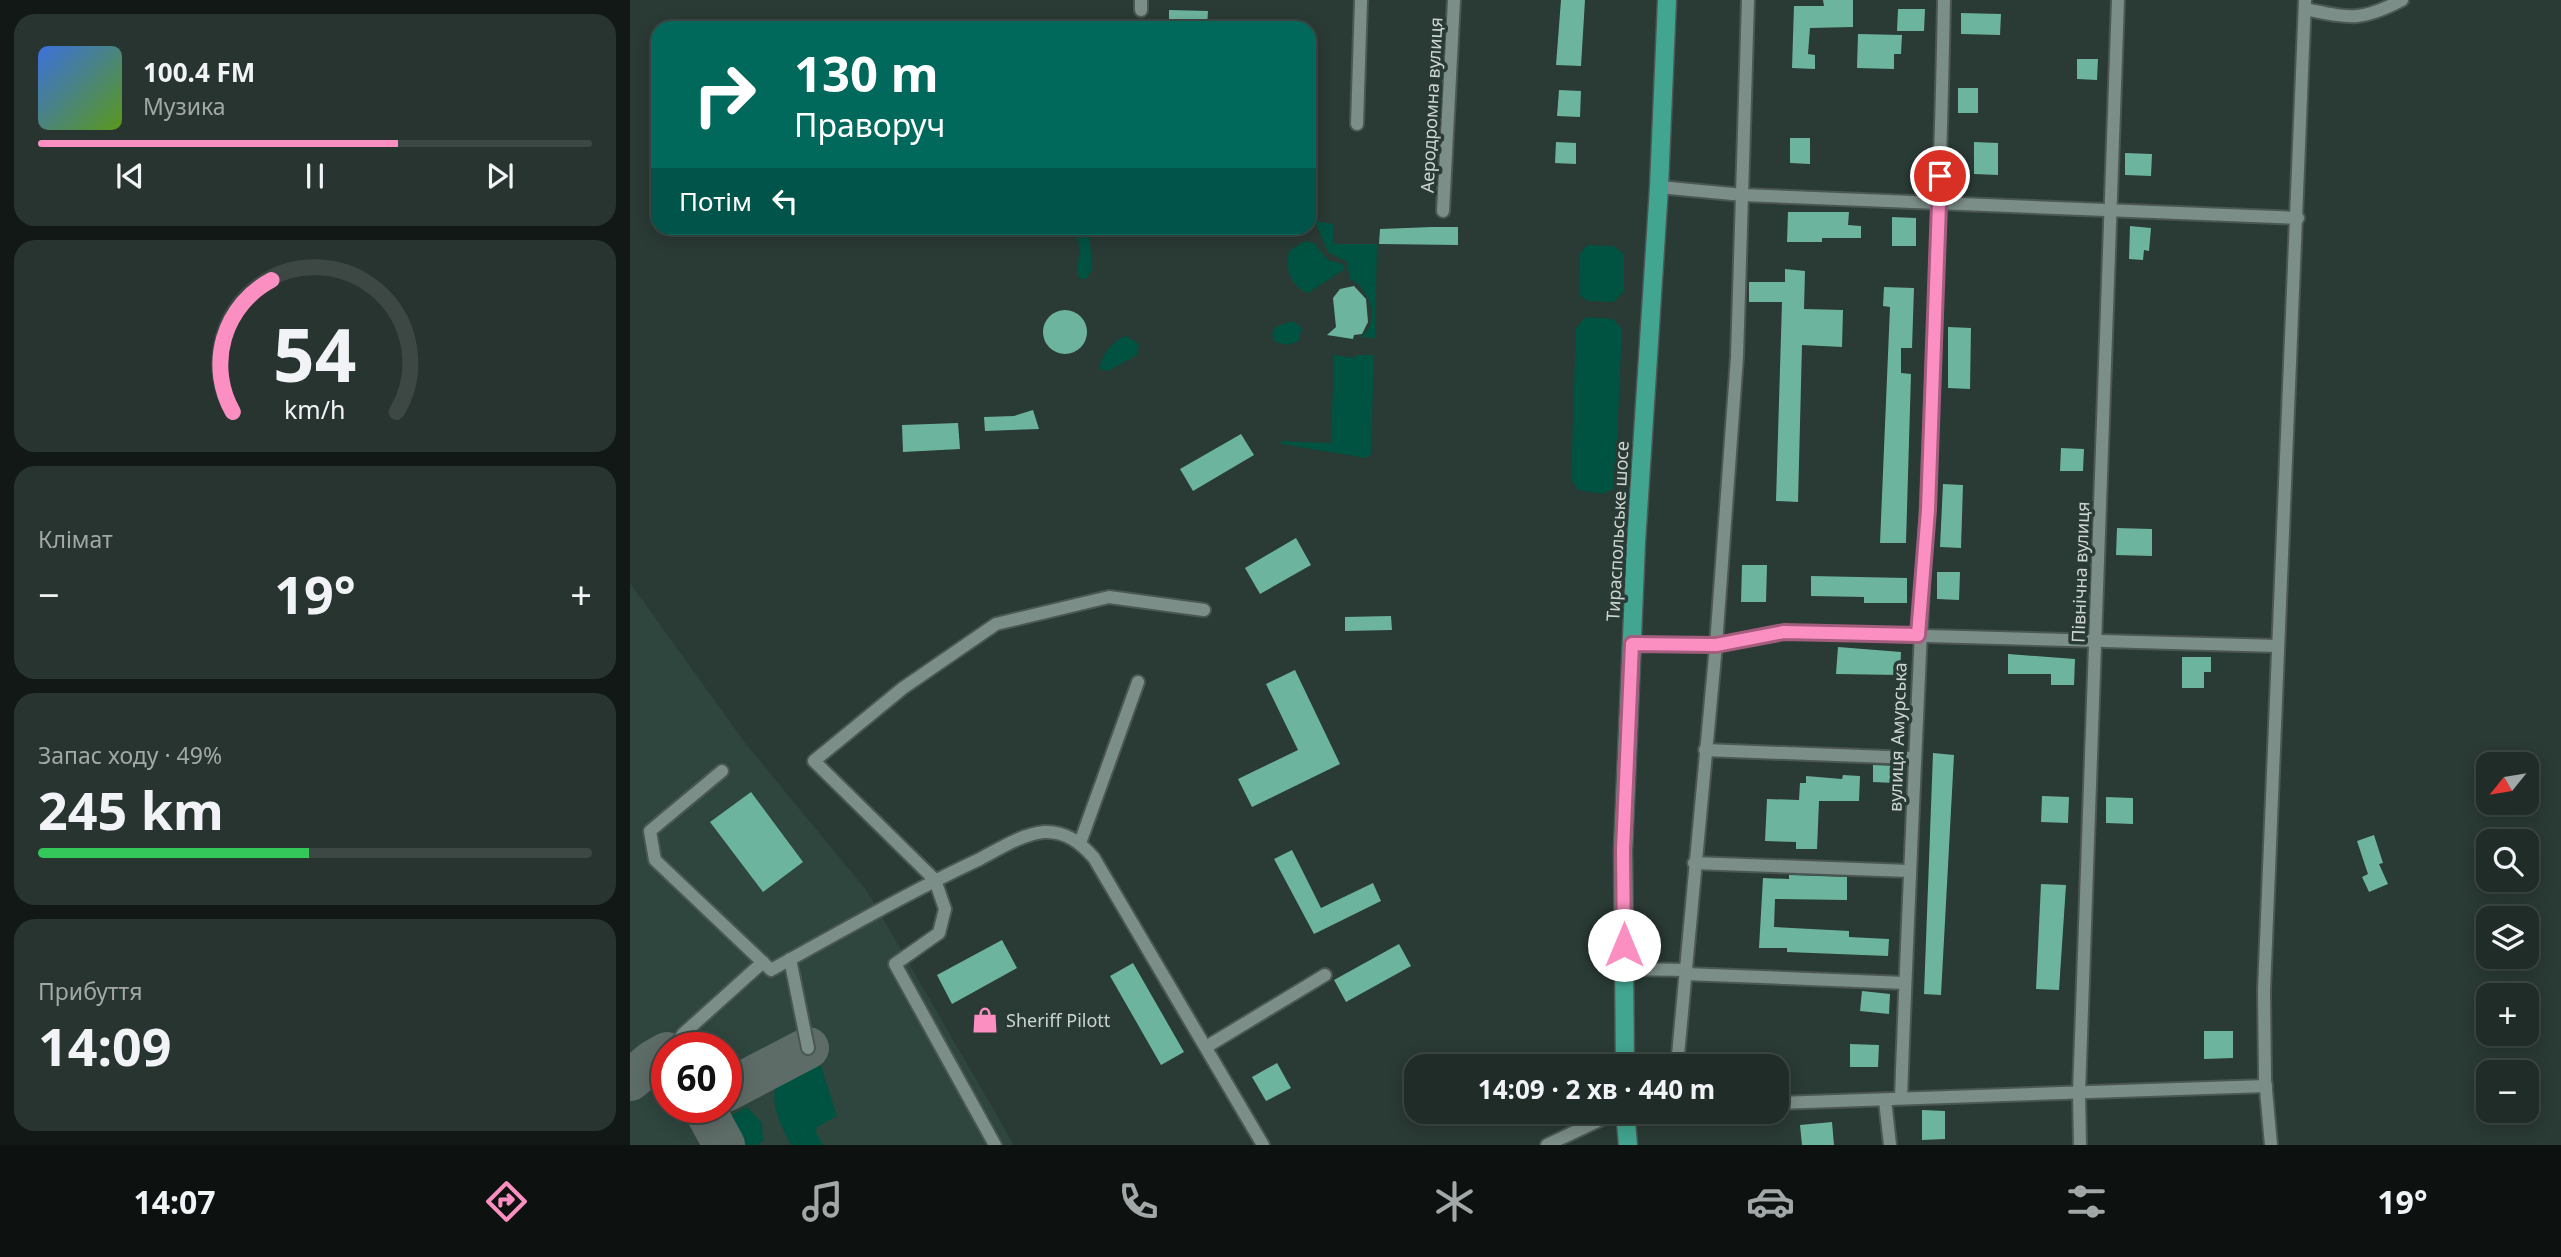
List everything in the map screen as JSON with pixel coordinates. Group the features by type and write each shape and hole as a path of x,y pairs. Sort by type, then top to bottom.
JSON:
{"main road":[{"name":"Тираспольське шосе","path":"1625,1054 1623,850 1667,0"},
{"path":"1626,1124 1628,1145"}],"street":[{"path":"1357,124 1361,0"},
{"name":"Аеродромна вулиця","path":"1443,212 1454,0"},
{"path":"1678,1054 1716,645 1737,356 1748,0"},
{"name":"вулиця Амурська","path":"1900,1098 1918,635 1928,510 1940,201 1944,0"},
{"name":"Північна вулиця","path":"2080,1145 2079,1093 2118,0"},
{"path":"2271,1145 2266,1086 2264,990 2305,5 2355,18 2382,11 2402,0"},
{"path":"1659,187 1743,195 1940,201 2298,218"},
{"path":"995,1145 895,964 939,933 945,909 935,880 814,761 903,688 996,624 1109,597 1204,610"},
{"path":"1632,644 1716,645 1784,632 2278,646"},
{"path":"1080,843 1138,682"},
{"path":"1705,750 1913,758"},
{"path":"722,771 650,831 655,860 771,970 935,880 1027,836 1044,832 1061,834 1080,843 1094,858 1263,1145"},
{"path":"1694,863 1909,871"},
{"path":"790,959 808,1048"},
{"path":"685,1032 763,962"},
{"path":"1624,969 1905,983"},
{"path":"1206,1046 1325,975"},
{"path":"1789,1104 2266,1086"},
{"path":"1885,1100 1890,1145"},
{"path":"1547,1145 1591,1124"}],"shaded area":[{"path":"630,583 746,744 867,891 1014,1145 630,1145"}],"green space":[{"path":"1316,221 1333,224 1333,244 1377,244 1375,338 1360,337 1371,324 1368,298 1350,279 1347,262 1328,252"},
{"path":"1076,235 1090,235 1092,270 1086,279 1081,279 1077,273 1080,248"},
{"path":"1305,241 1314,243 1328,260 1343,264 1345,269 1308,293 1293,281 1287,263 1290,250"},
{"path":"1587,245 1613,246 1624,254 1624,292 1613,302 1587,301 1579,294 1580,254"},
{"path":"1586,317 1613,319 1622,329 1615,482 1613,489 1603,494 1578,490 1571,479 1576,328"},
{"path":"1293,321 1302,328 1298,342 1285,345 1274,341 1272,335 1275,327"},
{"path":"1126,336 1139,344 1137,355 1108,371 1100,369 1108,350"},
{"path":"1334,355 1355,358 1356,355 1374,355 1371,454 1366,458 1281,444 1282,441 1331,443"},
{"path":"795,1065 821,1066 837,1116 817,1127 816,1132 823,1145 791,1145 777,1113 775,1092 778,1082 784,1073"},
{"path":"747,1107 762,1123 763,1141 757,1145 734,1145 727,1128 729,1123 742,1123 742,1110"}],"building":[{"path":"1561,0 1585,0 1581,66 1556,65"},
{"path":"1823,0 1853,0 1853,27 1810,28 1808,54 1815,55 1815,69 1792,68 1794,6 1824,6"},
{"path":"1898,9 1925,9 1924,31 1897,31"},
{"path":"1169,10 1208,11 1207,21 1169,21"},
{"path":"1961,13 2001,14 2000,35 1961,34"},
{"path":"1858,34 1902,35 1901,54 1894,54 1894,69 1857,68"},
{"path":"2077,59 2098,59 2097,80 2077,79"},
{"path":"1958,88 1978,88 1978,113 1958,113"},
{"path":"1559,90 1581,91 1580,117 1557,116"},
{"path":"1790,138 1810,138 1810,164 1790,163"},
{"path":"1556,142 1576,143 1576,164 1555,163"},
{"path":"1974,142 1998,143 1998,175 1974,174"},
{"path":"2125,153 2152,154 2151,176 2125,175"},
{"path":"1788,212 1849,212 1848,225 1861,226 1861,238 1822,238 1822,242 1787,242"},
{"path":"1892,217 1916,218 1916,246 1892,246"},
{"path":"2130,226 2151,228 2149,251 2144,250 2143,260 2129,259"},
{"path":"1458,227 1458,245 1379,244 1380,229"},
{"path":"1785,269 1805,271 1804,309 1843,310 1842,347 1802,345 1798,502 1776,501 1782,302 1749,302 1749,282 1785,282"},
{"path":"1354,286 1366,299 1368,322 1362,334 1354,335 1353,339 1327,335 1336,327 1333,298 1340,289"},
{"path":"1884,287 1914,288 1912,348 1901,348 1901,373 1911,374 1906,543 1880,543 1890,307 1883,306"},
{"path":"1065,310 1081,316 1087,332 1081,348 1065,354 1049,348 1043,332 1049,316"},
{"path":"1948,327 1971,328 1970,389 1948,388"},
{"path":"1033,410 1039,429 985,431 984,417 1014,416"},
{"path":"958,423 960,449 903,452 902,425"},
{"path":"1241,434 1254,455 1193,491 1180,469"},
{"path":"2061,448 2084,449 2083,471 2060,471"},
{"path":"1943,484 1963,485 1961,548 1940,547"},
{"path":"2117,528 2152,529 2152,556 2116,555"},
{"path":"1296,538 1311,565 1260,594 1245,568"},
{"path":"1742,565 1767,565 1766,602 1741,602"},
{"path":"1937,572 1960,572 1959,600 1937,599"},
{"path":"1811,576 1907,578 1907,603 1864,603 1864,597 1811,596"},
{"path":"1391,616 1392,630 1345,631 1345,617"},
{"path":"1838,647 1901,652 1900,675 1836,674"},
{"path":"2008,654 2075,659 2074,685 2051,685 2051,674 2008,674"},
{"path":"2182,657 2211,657 2211,672 2204,672 2204,688 2182,688"},
{"path":"1295,670 1340,764 1252,807 1238,779 1298,750 1266,684"},
{"path":"1933,753 1954,755 1941,995 1924,994"},
{"path":"1873,765 1897,766 1896,783 1873,782"},
{"path":"1843,775 1860,776 1859,801 1819,801 1817,849 1796,849 1796,842 1765,841 1767,799 1799,800 1800,783 1806,783 1806,776 1842,779"},
{"path":"751,792 803,862 763,892 710,822"},
{"path":"2042,796 2069,797 2068,823 2041,822"},
{"path":"2106,797 2133,798 2133,824 2106,823"},
{"path":"2374,835 2383,863 2379,864 2388,884 2369,892 2362,877 2368,874 2357,841"},
{"path":"1292,850 1321,908 1373,883 1381,901 1314,934 1274,859"},
{"path":"1789,875 1847,877 1847,900 1775,899 1774,927 1849,931 1849,937 1889,939 1888,956 1787,952 1787,948 1759,948 1763,878 1789,879"},
{"path":"2041,884 2066,885 2059,990 2036,989"},
{"path":"1002,940 1017,968 952,1004 937,975"},
{"path":"1399,944 1411,966 1346,1002 1334,980"},
{"path":"1133,963 1184,1052 1161,1065 1110,976"},
{"path":"1862,991 1890,994 1889,1014 1860,1011"},
{"path":"2204,1031 2233,1031 2233,1058 2204,1059"},
{"path":"1850,1044 1879,1045 1878,1067 1850,1067"},
{"path":"1277,1063 1291,1088 1266,1101 1252,1077"},
{"path":"1922,1110 1945,1111 1945,1139 1922,1140"},
{"path":"1832,1122 1834,1145 1802,1145 1800,1125"}],"taxiway":[{"path":"742,1083 808,1048"},
{"path":"630,1080 651,1063"},
{"path":"712,1123 724,1145"}],"place":[{"name":"Sheriff Pilott","path":"985,1020"}],"route":[{"path":"1624,945 1623,850 1632,644 1716,645 1784,632 1918,635 1928,510 1940,176"}]}
